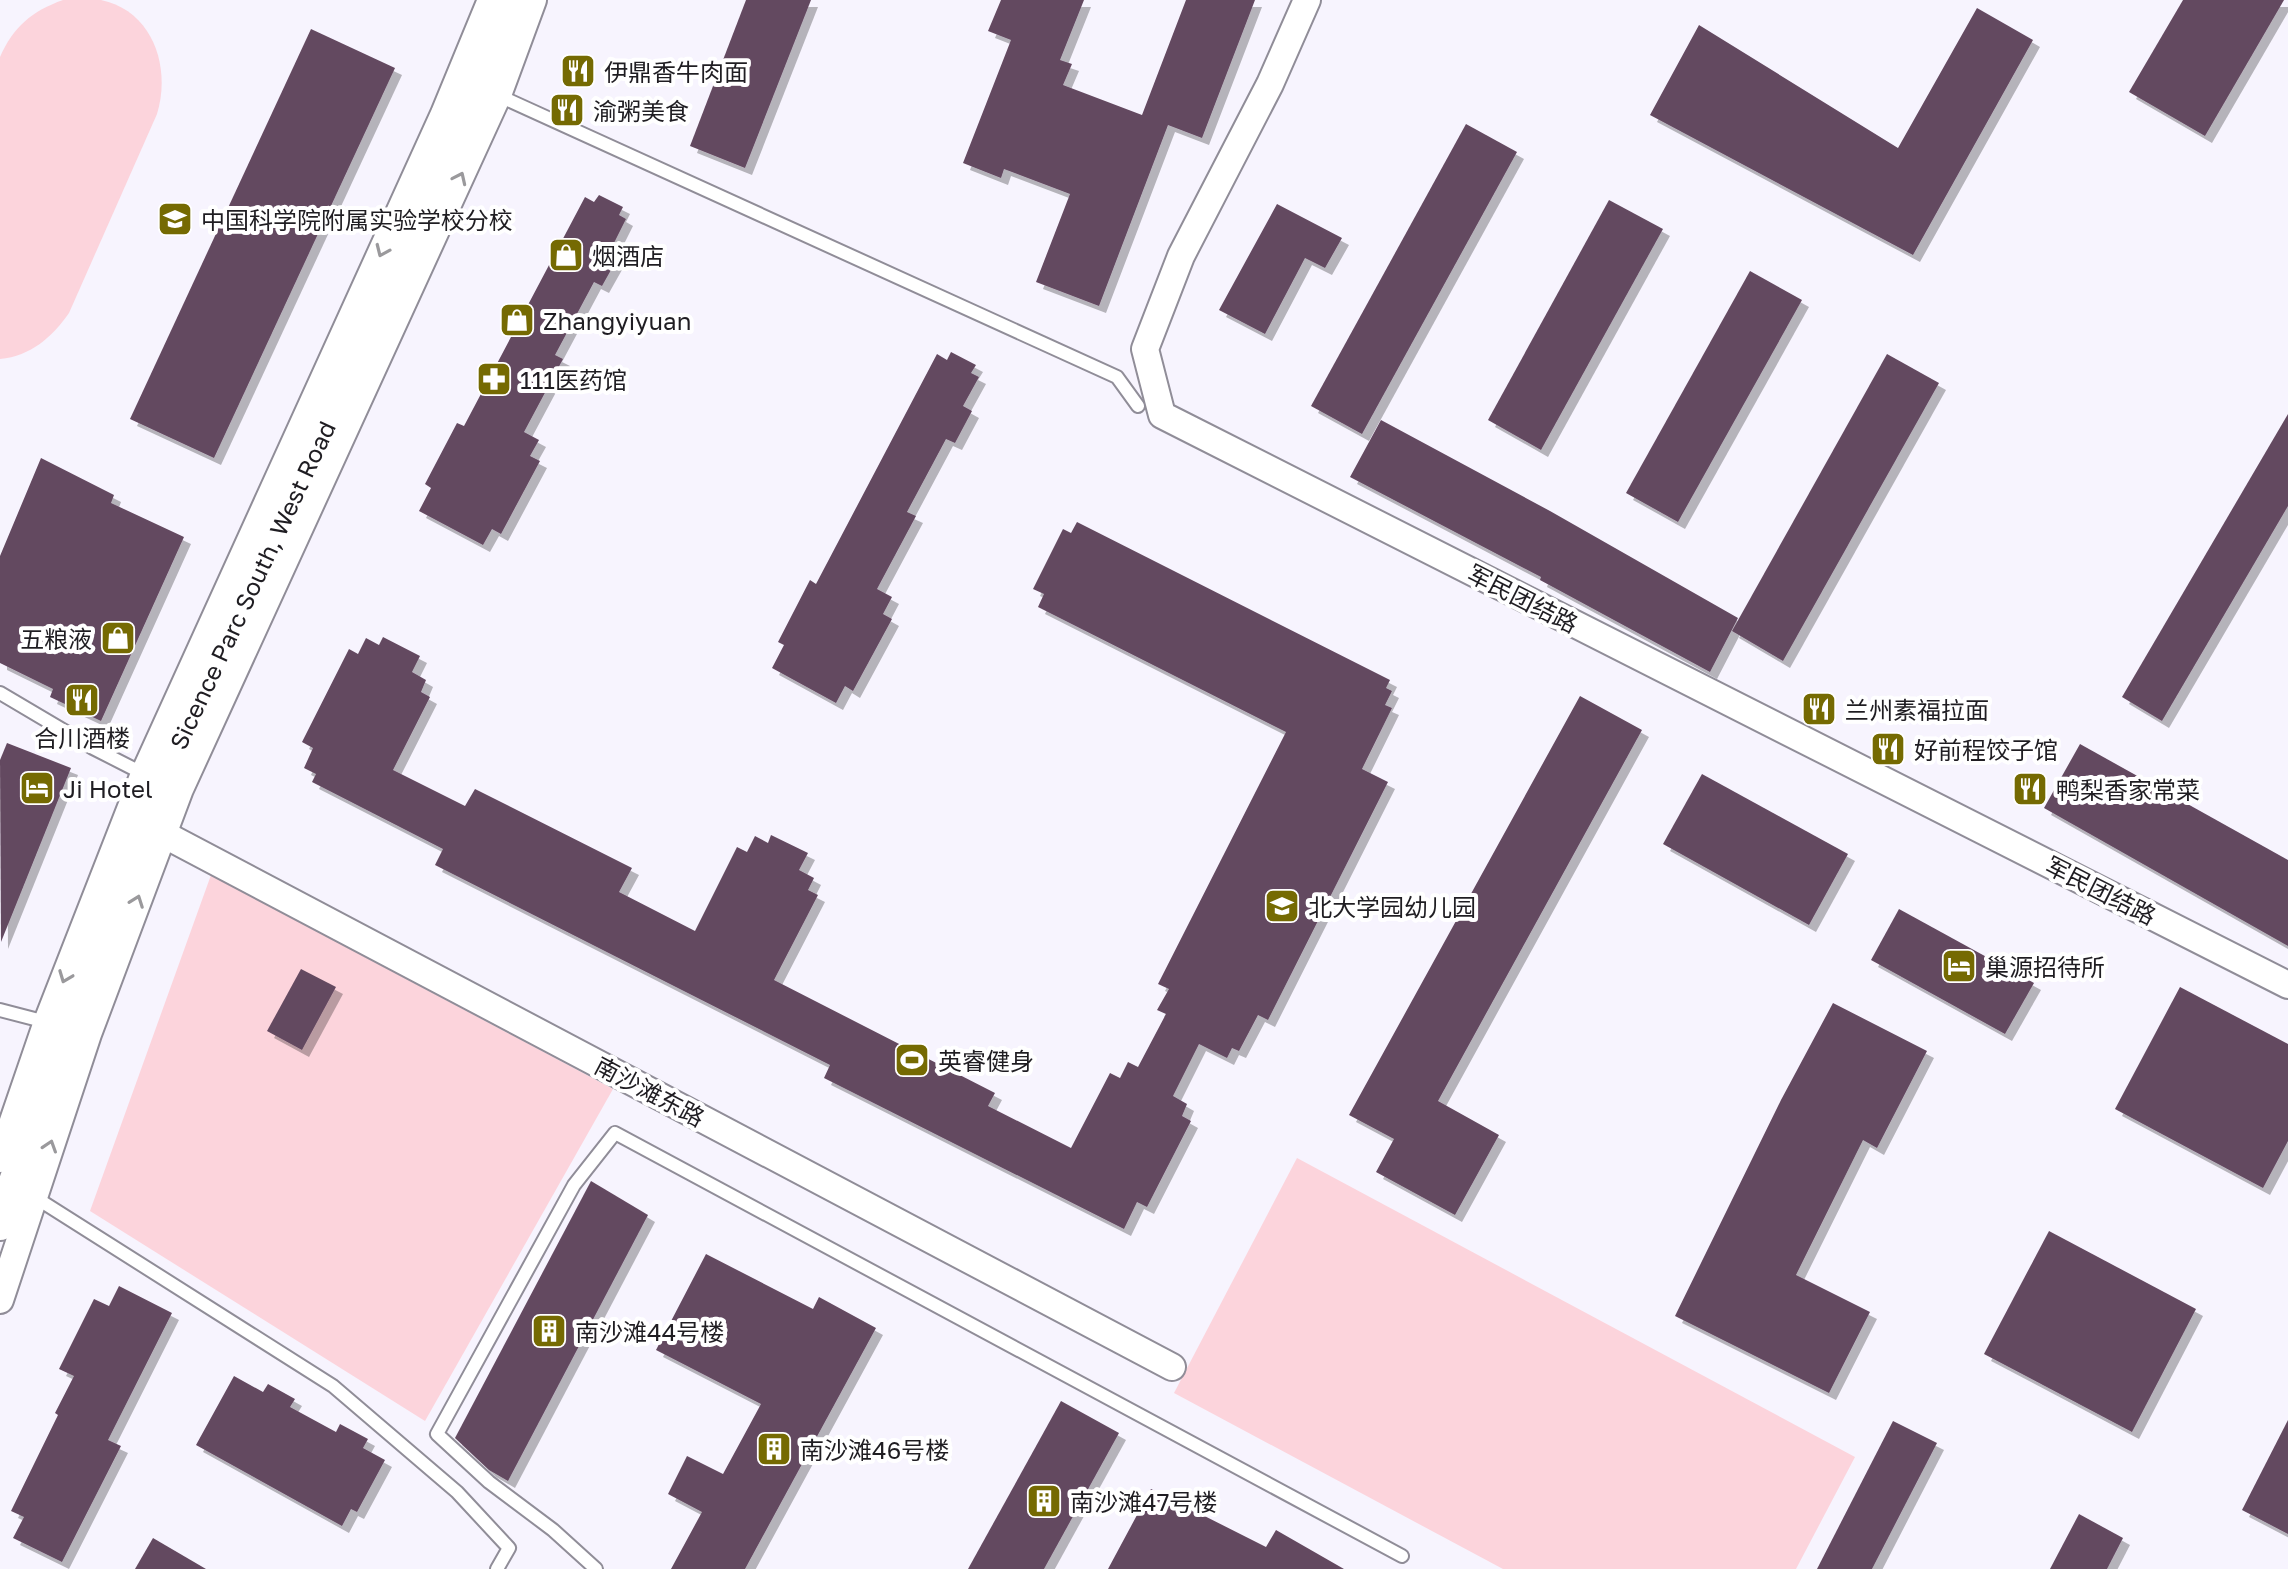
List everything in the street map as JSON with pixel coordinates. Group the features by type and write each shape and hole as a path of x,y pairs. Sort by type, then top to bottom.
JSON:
{"street":[{"path":"479,86 491,0"},
{"name":"Sicence Parc South, West Road","path":"0,1224 68,1028 144,824 479,86 512,0"},
{"path":"479,86 533,0"},
{"name":"军民团结路","path":"1307,0 1270,84 1181,256 1145,349 1162,415 2288,985"},
{"name":"南沙滩东路","path":"144,824 1172,1367"},
{"path":"0,1300 16,1180"}],"lane":[{"path":"479,86 1117,377 1138,406"},
{"path":"0,693 93,748 162,781"},
{"path":"0,1010 68,1028"},
{"path":"596,1569 553,1530 489,1482 437,1434 574,1185 615,1133 1402,1556"},
{"path":"16,1180 333,1386 457,1492 509,1548 497,1569"}],"shaded area":[{"path":"63,0 101,0 119,6 134,16 154,44 162,79 161,97 157,114 69,313 40,344 21,354 0,359 0,57 25,21"},
{"path":"211,875 613,1089 425,1421 90,1211"},
{"path":"1297,1158 1855,1457 1796,1569 1503,1569 1174,1393"}],"building":[{"path":"746,0 811,0 745,168 690,146"},
{"path":"1001,0 1084,0 1060,60 1072,64 1063,85 1142,115 1186,0 1255,0 1202,138 1168,125 1099,306 1036,282 1070,194 1004,169 1001,178 963,163 1011,40 988,31"},
{"path":"2183,0 2284,0 2205,136 2129,92"},
{"path":"1977,8 2033,40 1913,255 1650,115 1699,25 1898,148"},
{"path":"311,29 395,68 214,458 130,419"},
{"path":"1466,124 1517,152 1362,434 1311,406"},
{"path":"599,195 623,207 619,215 626,219 611,249 620,254 602,286 594,282 555,355 563,359 524,432 539,440 530,456 540,461 501,534 492,529 483,545 419,511 431,488 425,484 457,423 464,426 585,197 594,202"},
{"path":"1609,200 1663,229 1541,450 1488,420"},
{"path":"1277,204 1342,238 1325,268 1305,258 1265,334 1219,310"},
{"path":"1750,271 1802,300 1678,522 1626,493"},
{"path":"951,352 976,365 971,373 979,377 963,406 972,411 955,443 946,439 907,512 916,516 877,589 892,597 883,614 892,619 853,691 845,686 836,703 772,668 784,645 778,642 810,580 816,584 937,354 947,360"},
{"path":"1887,354 1939,383 1783,661 1732,631"},
{"path":"2288,414 2288,506 2162,721 2122,697"},
{"path":"1381,420 1738,618 1710,672 1540,580 1541,577 1350,477"},
{"path":"41,458 114,495 111,503 184,537 101,721 50,697 53,689 0,663 0,556"},
{"path":"1077,522 1390,680 1386,688 1392,691 1385,705 1392,708 1362,769 1388,782 1268,1020 1258,1015 1239,1051 1232,1048 1227,1058 1199,1044 1173,1096 1187,1104 1182,1116 1191,1121 1147,1207 1137,1202 1124,1229 824,1078 830,1065 435,865 443,849 312,782 316,774 304,768 313,748 302,742 349,649 358,654 366,638 379,645 383,637 420,656 412,672 426,680 421,692 430,697 393,770 465,806 475,789 632,868 619,892 695,931 737,847 747,852 755,836 768,843 771,835 808,853 799,870 814,878 808,890 818,895 774,980 995,1093 988,1106 1071,1148 1110,1073 1120,1078 1128,1062 1138,1067 1166,1014 1157,1010 1169,989 1158,984 1286,732 1038,607 1044,594 1033,589 1063,529 1071,533"},
{"path":"1580,696 1642,730 1438,1101 1499,1135 1455,1215 1376,1172 1394,1139 1349,1115"},
{"path":"7,743 71,768 1,942 0,760"},
{"path":"2080,744 2288,860 2288,946 2044,808"},
{"path":"1702,774 1848,854 1809,925 1663,844"},
{"path":"1899,909 2034,983 2005,1034 1871,960"},
{"path":"301,969 336,987 302,1050 267,1031"},
{"path":"2180,987 2288,1044 2288,1141 2263,1188 2115,1109"},
{"path":"1833,1003 1927,1051 1877,1148 1863,1140 1796,1275 1870,1312 1829,1393 1675,1316 1781,1100"},
{"name":"南沙滩44号楼","path":"591,1181 648,1215 508,1481 489,1470 455,1438"},
{"path":"2049,1231 2196,1309 2132,1432 1984,1354"},
{"path":"706,1254 813,1309 819,1297 876,1328 745,1569 671,1569 702,1512 668,1494 687,1456 723,1474 761,1404 656,1350"},
{"path":"119,1286 172,1313 108,1440 121,1446 62,1562 13,1538 24,1517 11,1511 74,1376 59,1369 94,1299 109,1306"},
{"path":"234,1376 263,1392 268,1384 295,1399 290,1407 336,1432 340,1424 368,1439 363,1448 385,1460 357,1512 351,1509 342,1526 196,1445"},
{"name":"南沙滩47号楼","path":"1061,1401 1119,1433 1044,1569 968,1569"},
{"path":"2288,1420 2288,1534 2242,1510"},
{"path":"1893,1421 1937,1443 1872,1569 1817,1569"},
{"path":"1151,1489 1266,1547 1276,1530 1344,1569 1108,1569"},
{"path":"2079,1514 2123,1538 2107,1569 2050,1569"},
{"path":"153,1538 206,1569 135,1569"}],"place":[{"name":"伊鼎香牛肉面","path":"578,71"},
{"name":"渝粥美食","path":"567,110"},
{"name":"中国科学院附属实验学校分校","path":"175,219"},
{"name":"烟酒店","path":"566,255"},
{"name":"Zhangyiyuan","path":"517,320"},
{"name":"111医药馆","path":"494,379"},
{"name":"五粮液","path":"118,638"},
{"name":"合川酒楼","path":"82,700"},
{"name":"兰州素福拉面","path":"1819,709"},
{"name":"好前程饺子馆","path":"1888,749"},
{"name":"Ji Hotel","path":"37,788"},
{"name":"鸭梨香家常菜","path":"2030,789"},
{"name":"北大学园幼儿园","path":"1282,906"},
{"name":"巢源招待所","path":"1959,966"},
{"name":"英睿健身","path":"912,1060"},
{"name":"南沙滩44号楼","path":"549,1331"},
{"name":"南沙滩46号楼","path":"774,1449"},
{"name":"南沙滩47号楼","path":"1044,1501"}]}
